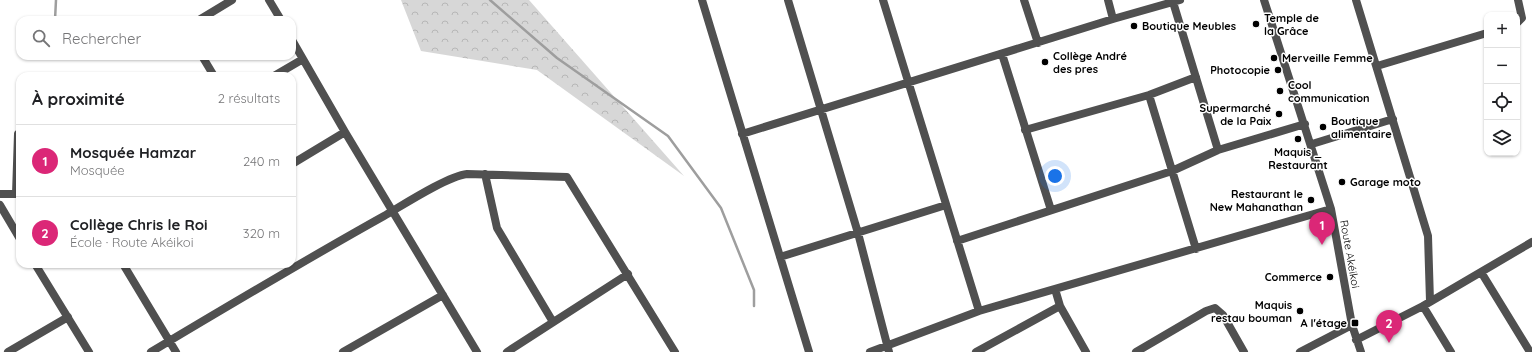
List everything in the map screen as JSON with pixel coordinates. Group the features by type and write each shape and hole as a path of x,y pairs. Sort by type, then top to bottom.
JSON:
{"street":[{"path":"206,16 232,0"},
{"path":"269,0 279,16"},
{"path":"702,0 809,352"},
{"path":"788,0 858,233 888,349"},
{"path":"883,0 978,311"},
{"path":"1024,0 1038,43"},
{"path":"1108,0 1113,19"},
{"name":"Route Akéikoi","path":"1264,0 1304,124 1312,144 1331,209 1352,325 1361,352"},
{"path":"1356,0 1428,236 1426,303 1450,352"},
{"path":"1518,0 1522,18 1520,20"},
{"path":"742,134 1113,19 1176,1 1196,77 1218,150"},
{"path":"1377,66 1484,34"},
{"path":"296,47 345,132 477,352"},
{"path":"1002,54 1051,210"},
{"path":"280,72 303,58"},
{"path":"204,60 212,72"},
{"path":"1025,130 1149,95 1196,77"},
{"path":"1149,95 1196,249"},
{"path":"1312,144 1393,119"},
{"path":"957,242 1172,171 1218,150 1304,124"},
{"path":"296,162 345,132"},
{"path":"484,174 497,228 552,322"},
{"path":"296,265 393,210 460,175 484,174 567,177 675,352"},
{"path":"0,194 16,194"},
{"path":"0,205 16,232"},
{"path":"780,257 946,205"},
{"path":"870,352 888,349 978,311 1331,209"},
{"path":"1356,340 1426,303 1532,242"},
{"path":"37,268 89,352"},
{"path":"128,268 176,352"},
{"path":"151,352 292,268"},
{"path":"1481,272 1530,352"},
{"path":"507,352 628,274"},
{"path":"1055,289 1060,306 1086,352"},
{"path":"343,352 443,295"},
{"path":"976,352 1060,306"},
{"path":"1136,352 1206,311 1215,308 1223,315 1244,352"},
{"path":"8,352 68,317"},
{"path":"1300,352 1352,325"}],"green space":[{"path":"401,0 529,0 684,176 537,70 421,51"}],"waterway":[{"path":"55,16 56,0"},
{"path":"490,0 557,58 668,136 721,208 754,290 754,306"}],"place":[{"name":"Temple de la Grâce","path":"1256,24"},
{"name":"Boutique Meubles","path":"1134,26"},
{"name":"Merveille Femme","path":"1274,58"},
{"name":"Collège André des pres","path":"1045,62"},
{"name":"Photocopie","path":"1278,70"},
{"name":"Cool communication","path":"1280,91"},
{"name":"Supermarché de la Paix","path":"1279,114"},
{"name":"Boutique alimentaire","path":"1323,127"},
{"name":"Maquis _ Restaurant","path":"1298,139"},
{"name":"Garage moto","path":"1342,182"},
{"name":"Restaurant le New Mahanathan","path":"1311,200"},
{"name":"Mosquée Hamzar","path":"1322,245"},
{"name":"Commerce","path":"1330,277"},
{"name":"Maquis restau bouman","path":"1300,311"},
{"name":"A l'étage","path":"1355,323"},
{"name":"Collège Chris le Roi","path":"1389,343"}]}
